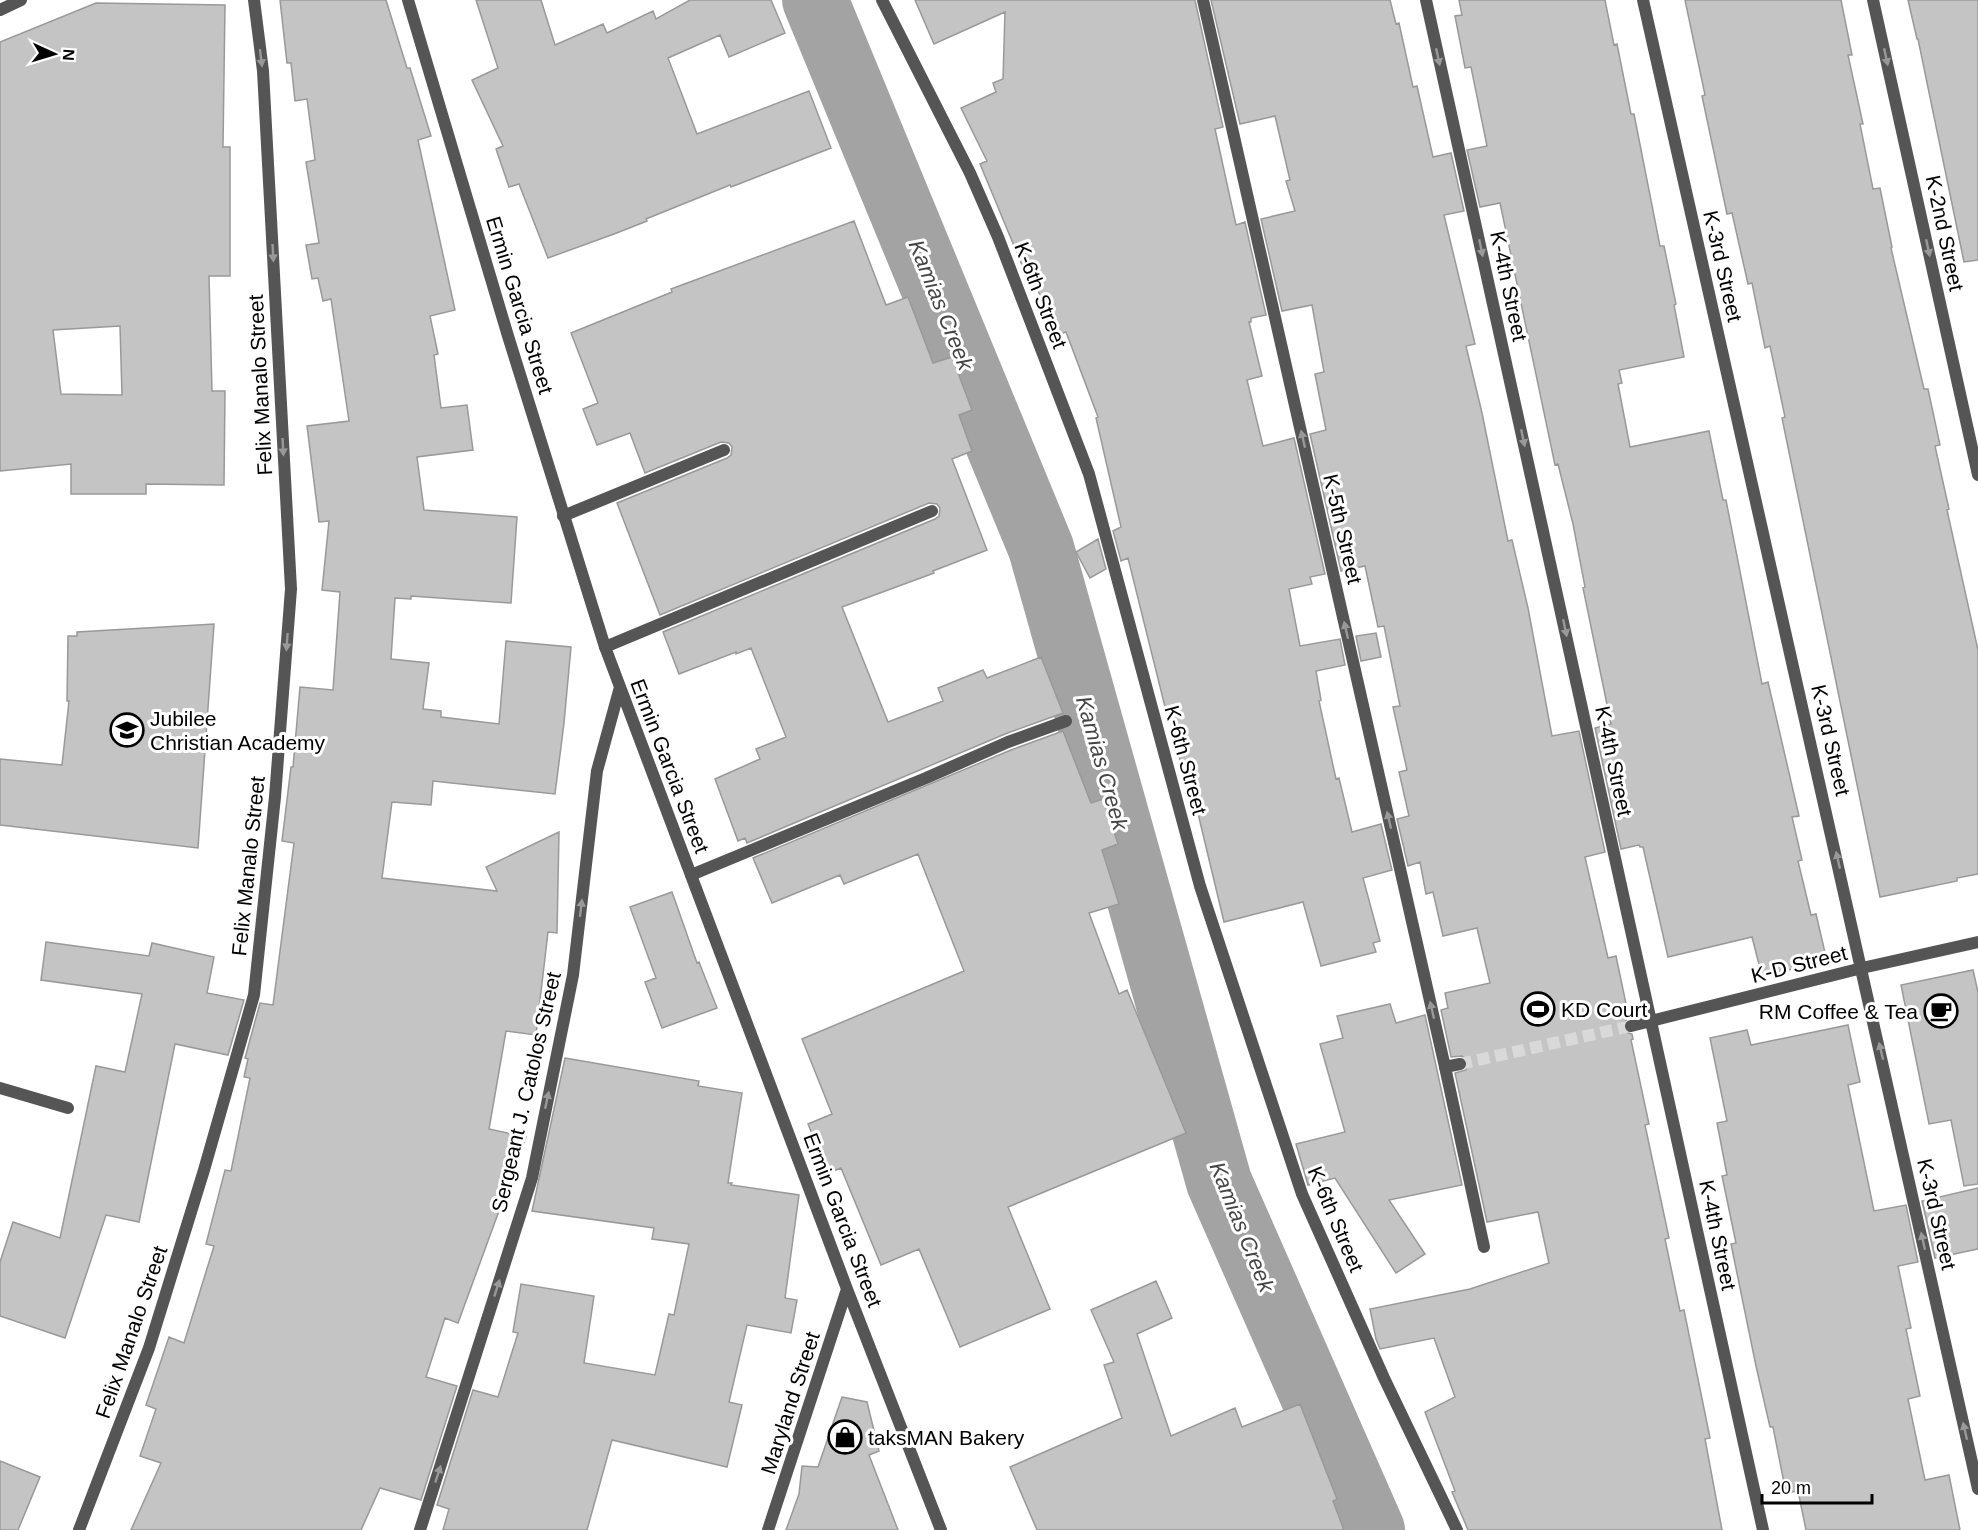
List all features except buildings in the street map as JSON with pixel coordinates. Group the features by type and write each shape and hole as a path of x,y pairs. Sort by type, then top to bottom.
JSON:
{"street":[{"path":"0,10 21,0"},
{"name":"Felix Manalo Street","path":"79,1530 148,1348 204,1170 254,995 275,797 291,589 263,71 254,0"},
{"name":"Ermin Garcia Street","path":"408,0 563,516 591,596 605,647 941,1530"},
{"name":"K-6th Street","path":"882,0 970,173 998,237 1089,474 1200,886 1302,1194 1384,1378 1457,1530"},
{"name":"K-5th Street","path":"1203,0 1484,1246"},
{"name":"K-4th Street","path":"1426,0 1763,1530"},
{"name":"K-3rd Street","path":"1644,0 1978,1489"},
{"name":"K-2nd Street","path":"1873,0 1978,475"},
{"path":"563,516 724,450"},
{"path":"605,647 932,511"},
{"name":"Sergeant J. Catolos Street","path":"420,1530 532,1178 573,975 597,771 620,687"},
{"path":"691,875 1008,742 1066,721"},
{"name":"K-D Street","path":"1631,1026 1862,968 1978,942"},
{"path":"1445,1067 1460,1064"},
{"path":"0,1088 68,1108"},
{"name":"Maryland Street","path":"768,1530 848,1289"}],"waterway":[{"name":"Kamias Creek","path":"815,0 1041,548 1219,1182 1372,1530"}],"tunnel":[{"path":"1460,1064 1631,1026"}],"place":[{"name":"Jubilee Christian Academy","path":"127,730"},
{"name":"KD Court","path":"1538,1009"},
{"name":"RM Coffee & Tea","path":"1941,1011"},
{"name":"taksMAN Bakery","path":"845,1437"}]}
